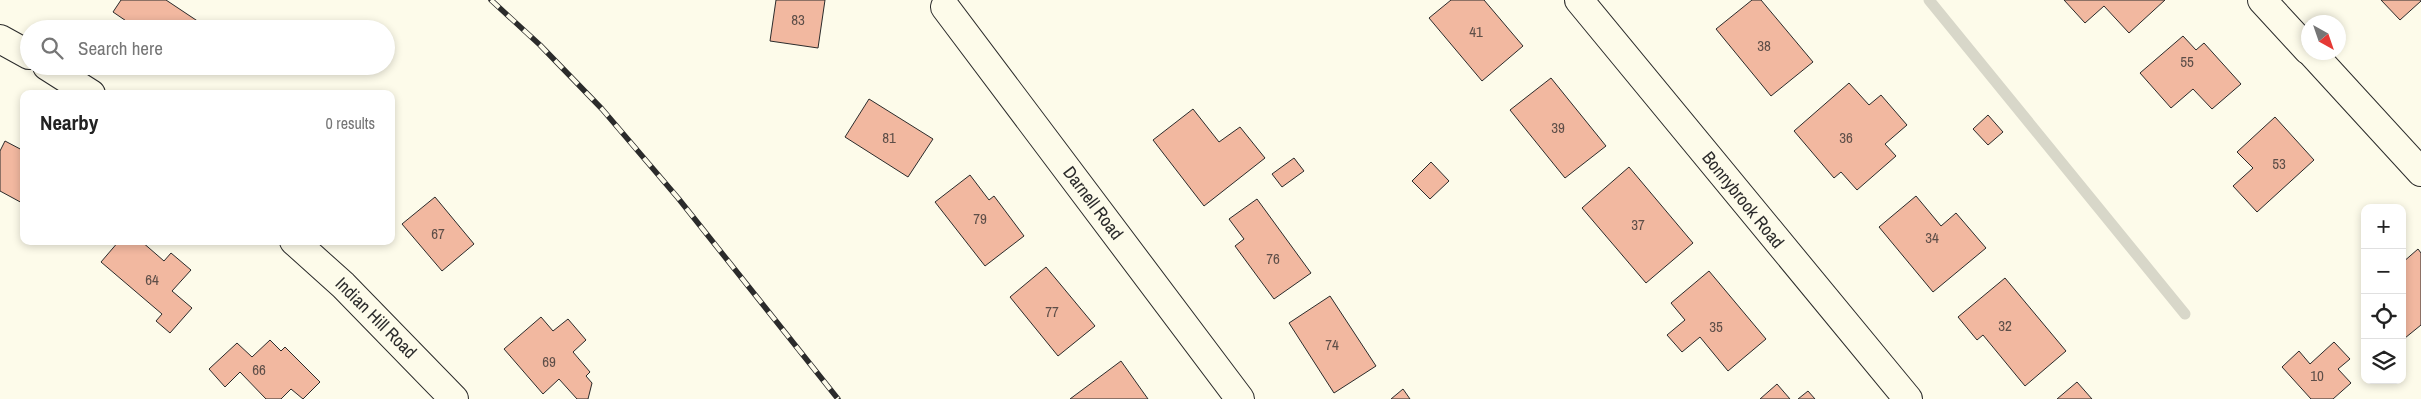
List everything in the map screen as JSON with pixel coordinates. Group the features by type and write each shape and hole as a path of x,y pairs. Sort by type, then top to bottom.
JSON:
{"street":[{"name":"Bonnybrook Road","path":"1579,0 1908,399"},
{"path":"2262,0 2301,41"},
{"name":"Darnell Road","path":"945,7 1240,399"},
{"path":"0,39 20,50"},
{"path":"2318,60 2421,172"},
{"path":"61,75 85,90"},
{"name":"Indian Hill Road","path":"298,245 343,285 454,399"}],"building":[{"path":"121,0 166,0 196,20 125,20 113,12"},
{"path":"776,0 825,0 818,48 770,41"},
{"path":"1451,0 1484,0 1523,46 1482,81 1429,18"},
{"path":"1752,0 1761,0 1813,62 1771,96 1716,29"},
{"path":"2064,0 2165,0 2129,33 2104,6 2085,23"},
{"path":"2381,0 2421,0 2421,1 2400,20"},
{"path":"2183,36 2196,50 2204,43 2241,84 2212,109 2193,89 2171,108 2140,73"},
{"path":"1551,78 1606,146 1565,178 1510,110"},
{"path":"1849,83 1869,105 1881,95 1907,125 1885,144 1896,156 1857,190 1841,172 1834,178 1794,131"},
{"path":"869,99 933,139 908,177 845,137"},
{"path":"1193,109 1219,142 1240,127 1265,158 1204,206 1153,140"},
{"path":"1988,115 2003,132 1988,145 1973,129"},
{"path":"2275,117 2314,160 2257,212 2233,186 2253,168 2237,152"},
{"path":"5,141 20,149 20,202 0,191 0,151"},
{"path":"1294,158 1304,171 1282,187 1272,174"},
{"path":"1431,162 1449,181 1430,199 1412,181"},
{"path":"1629,167 1693,243 1646,283 1582,208"},
{"path":"970,175 989,200 994,196 1024,236 985,266 935,202"},
{"path":"1916,196 1941,226 1956,213 1986,248 1933,292 1879,227"},
{"path":"435,197 474,244 442,271 402,224"},
{"path":"1257,199 1311,273 1274,299 1235,246 1244,239 1229,219"},
{"path":"116,245 146,245 164,261 171,253 191,270 172,291 192,308 170,333 156,321 162,314 101,262"},
{"path":"2418,249 2421,253 2421,325 2406,337 2406,294 2406,260"},
{"path":"1046,267 1095,326 1058,356 1010,297"},
{"path":"1709,271 1766,339 1728,371 1700,337 1682,352 1667,335 1685,320 1671,303"},
{"path":"2005,278 2066,351 2025,386 1983,335 1977,340 1958,317"},
{"path":"1330,296 1376,366 1334,393 1289,323"},
{"path":"541,317 553,331 568,319 586,340 573,352 590,372 586,376 592,383 588,399 577,399 559,379 543,394 504,349"},
{"path":"270,340 281,351 285,347 320,382 303,399 291,389 281,399 266,399 240,372 225,387 209,369 237,343 252,357"},
{"path":"2334,342 2350,359 2338,369 2351,383 2333,399 2311,399 2282,367 2299,351 2310,364"},
{"path":"1121,361 1148,399 1070,399"},
{"path":"2077,382 2092,399 2057,399"},
{"path":"1777,384 1790,399 1760,399"},
{"path":"1403,389 1410,399 1391,399"},
{"path":"1808,391 1815,399 1798,399"}],"waterway":[{"path":"1929,0 2185,314"}],"railway":[{"path":"491,0 540,45 602,109 678,198 838,399"}]}
